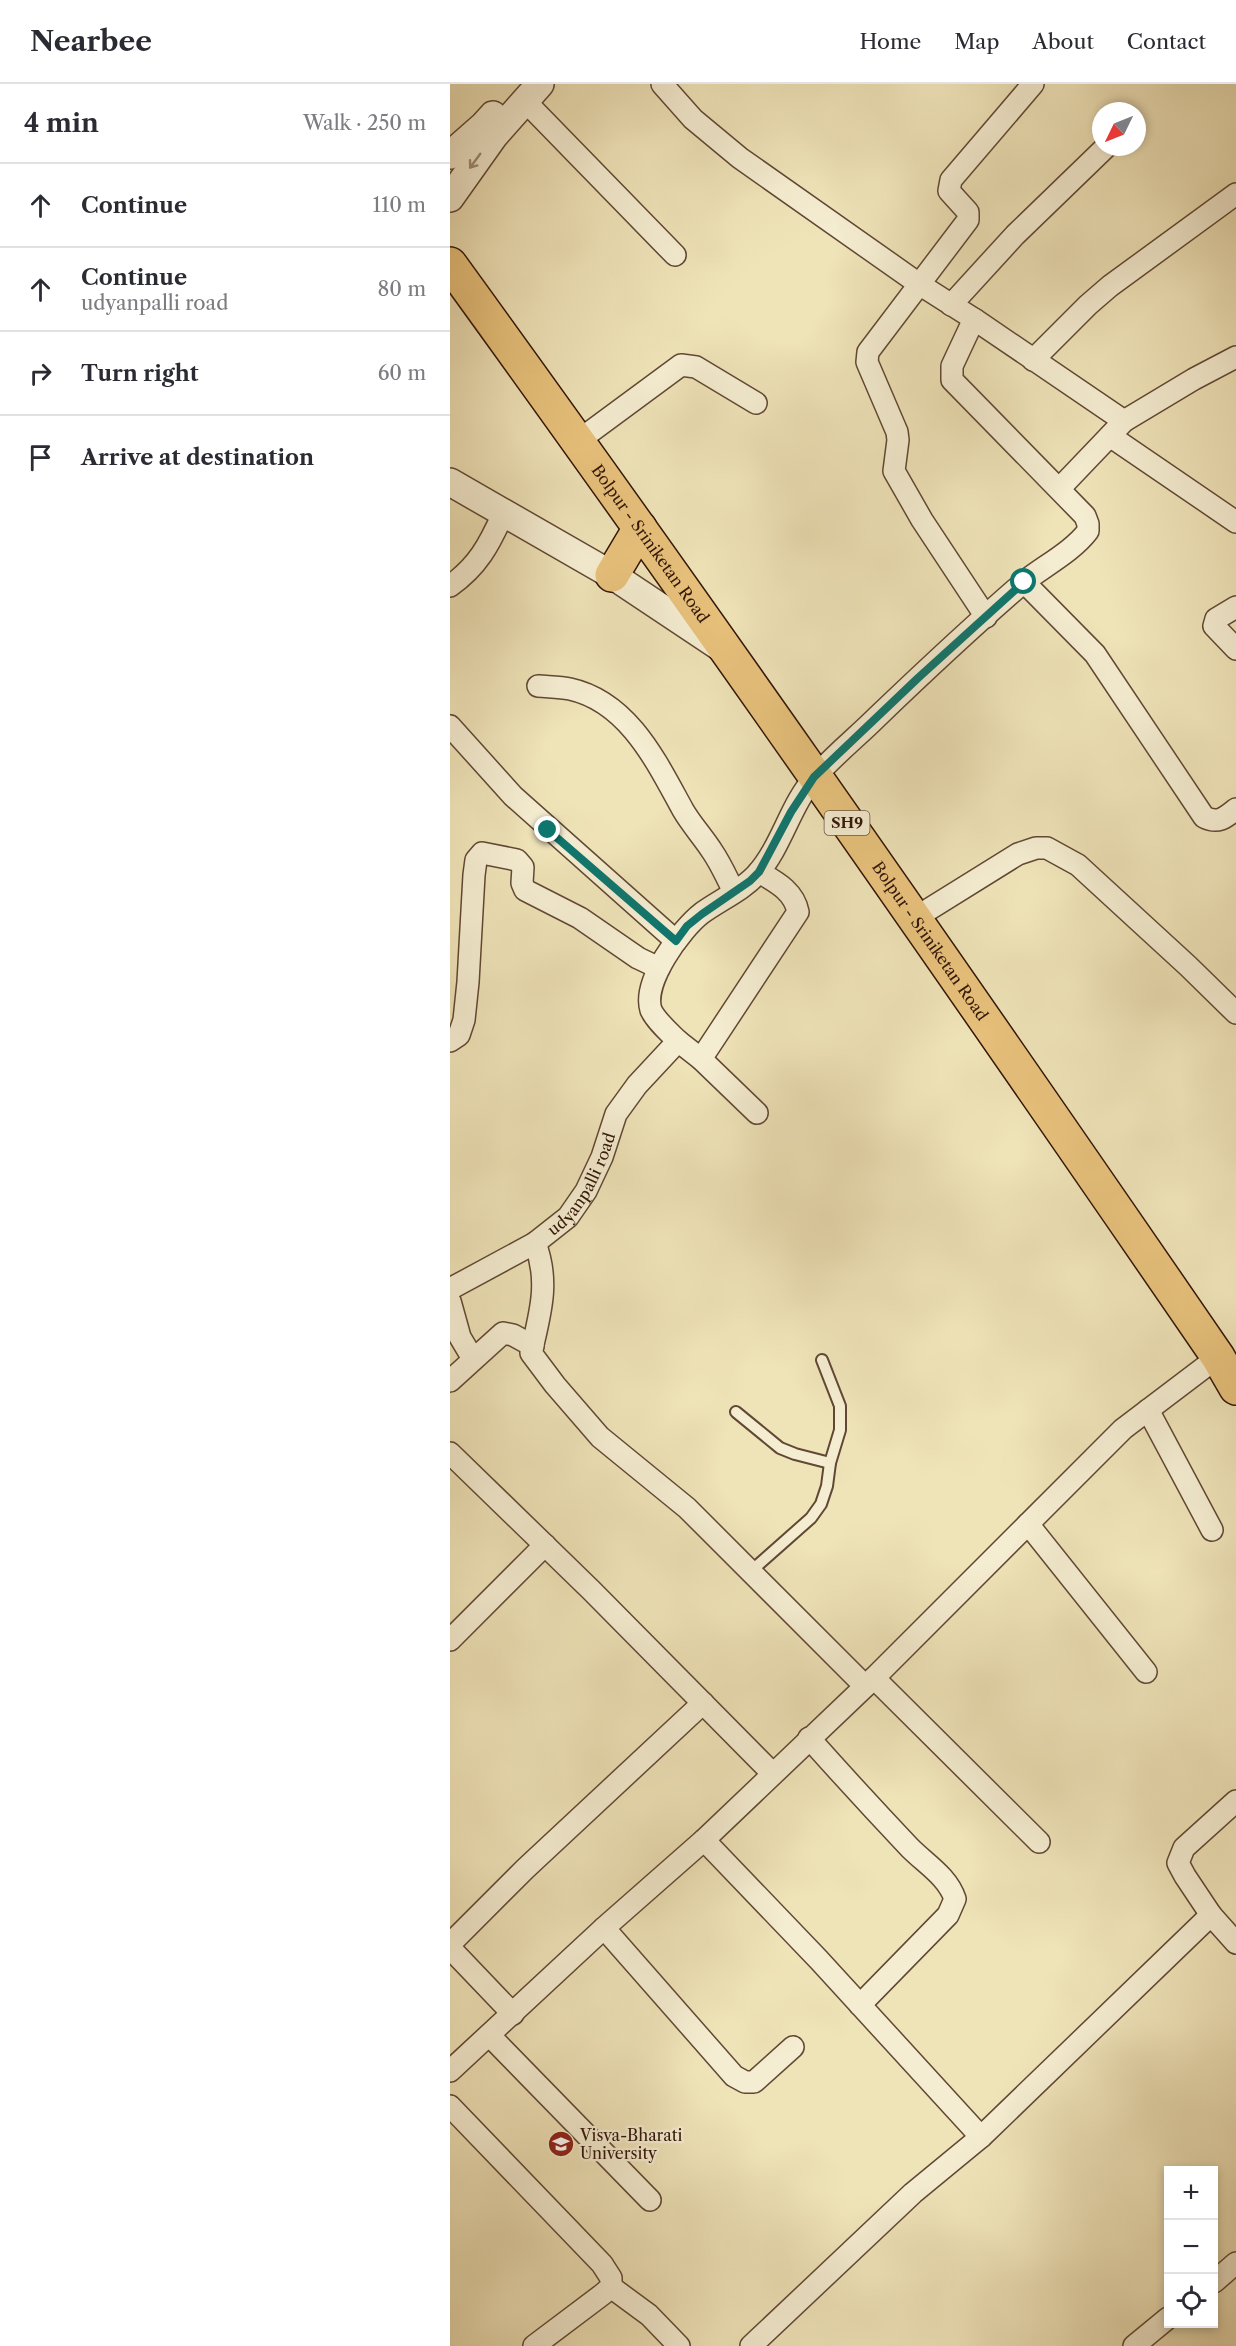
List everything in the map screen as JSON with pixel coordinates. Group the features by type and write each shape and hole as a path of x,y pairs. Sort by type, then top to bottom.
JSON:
{"main road":[{"name":"Bolpur - Sriniketan Road","path":"450,264 731,654 1230,1375"},
{"path":"612,575 640,528"}],"street":[{"path":"662,84 693,119 740,158 919,284 1033,360 1236,522"},
{"path":"986,617 922,520 894,471 897,432 867,362 868,352 968,220 968,212 949,191 951,180 1033,84"},
{"path":"450,155 527,90"},
{"path":"450,198 527,90"},
{"path":"527,90 675,255"},
{"path":"951,305 1015,236 1098,156"},
{"path":"1033,360 1110,286 1236,194"},
{"path":"757,1113 701,1059 678,1041 656,1017 651,1008 651,995 659,968 687,926 750,881 759,872 791,812 814,777 1024,582 1088,531 1088,524 1084,516 1060,488 952,380 952,366 974,319"},
{"path":"1060,488 1117,428 1194,379 1236,357"},
{"path":"578,441 681,365 696,367 756,403"},
{"path":"450,482 612,575 731,654"},
{"path":"450,586 469,573 491,541 503,514"},
{"path":"1024,582 1095,654 1204,817 1215,821 1223,819 1236,809"},
{"path":"1236,607 1216,619 1214,626 1236,650"},
{"path":"538,686 571,689 594,698 610,708 634,731 651,752 684,812 714,853 734,892"},
{"path":"453,736 548,830 676,941"},
{"path":"915,918 1018,854 1036,848 1047,848 1078,865 1236,1013"},
{"path":"450,1041 459,1035 464,1020 474,875 476,860 482,853 497,854 517,860 523,867 522,883 525,890 580,918 629,953 659,968"},
{"path":"701,1059 798,912 796,902 790,894 759,872"},
{"name":"udyanpalli road","path":"450,1289 535,1243 568,1217 580,1200 602,1157 616,1114 637,1085 678,1041"},
{"path":"535,1243 542,1260 544,1295 531,1353 543,1370 600,1437 687,1508 750,1572 1039,1842"},
{"path":"450,1301 460,1337 473,1359"},
{"path":"450,1381 503,1333 513,1335 533,1346"},
{"path":"450,2071 604,1928 704,1840 869,1682 1123,1429 1148,1410 1230,1375"},
{"path":"1148,1410 1212,1530"},
{"path":"450,1453 772,1773"},
{"path":"1028,1524 1146,1672"},
{"path":"450,1640 545,1545"},
{"path":"513,2014 450,1946 525,1869 703,1703"},
{"path":"809,1738 909,1846 944,1878 952,1888 955,1899 948,1915 860,2005"},
{"path":"1236,1802 1184,1848 1178,1863 1211,1915 1236,1943"},
{"path":"704,1840 779,1917 981,2137"},
{"path":"762,2342 913,2193 981,2137 1211,1915"},
{"path":"604,1928 734,2076 744,2082 754,2082 793,2047"},
{"path":"490,2036 650,2200"},
{"path":"450,2106 602,2264 611,2278 611,2287"},
{"path":"1218,2279 1236,2263"},
{"path":"534,2346 611,2287"},
{"path":"611,2287 649,2315 679,2346"},
{"path":"1134,2346 1164,2321"}],"lane":[{"path":"750,1572 812,1518 821,1504 840,1430 840,1406 822,1360"},
{"path":"736,1412 780,1448 830,1463"}],"place":[{"name":"Visva-Bharati University","path":"561,2144"}],"route":[{"path":"548,830 676,941 687,926 750,881 759,872 791,812 814,777 1024,582"}]}
